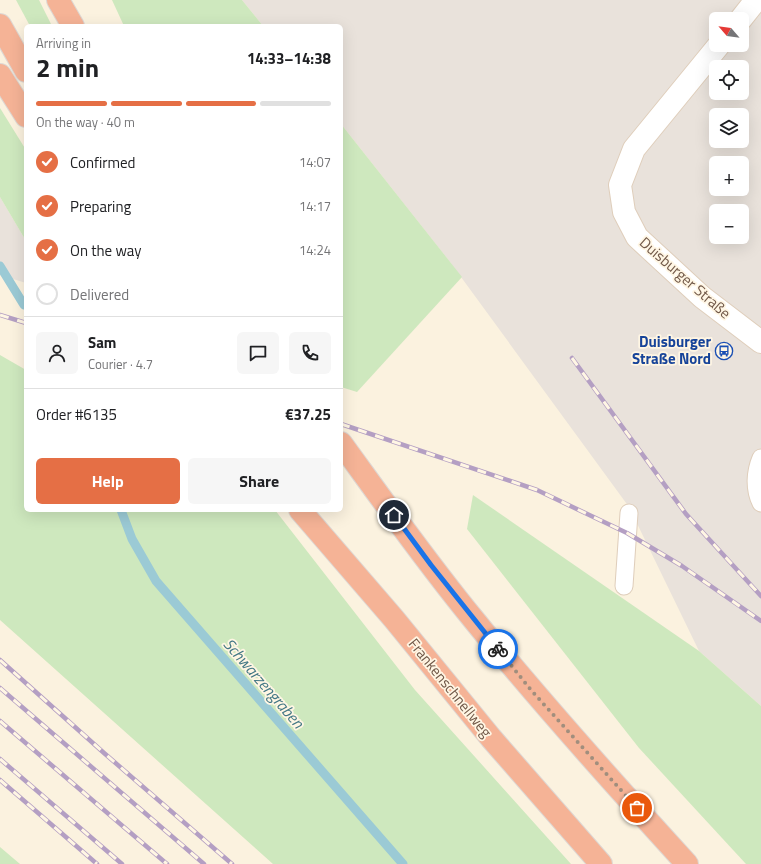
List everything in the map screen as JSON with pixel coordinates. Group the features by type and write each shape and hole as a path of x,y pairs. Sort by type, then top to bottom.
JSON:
{"highway":[{"path":"58,0 72,24"},
{"path":"0,25 24,67"},
{"path":"0,75 24,113"},
{"path":"343,446 431,565 531,690 687,864"},
{"name":"Frankenschnellweg","path":"302,512 394,619 491,738 601,864"}],"street":[{"path":"747,12 756,0"},
{"name":"Duisburger Straße","path":"713,52 634,149 620,185 624,212 637,237 702,298 761,342"}],"lane":[{"path":"761,458 757,467 756,494 761,503"},
{"path":"624,586 629,513"}],"shaded area":[{"path":"242,0 761,0 761,706 699,651 629,507 450,262 343,127 343,24 261,24"},
{"path":"0,197 24,238 24,282 0,275"}],"green space":[{"path":"16,0 39,0 51,24 29,24"},
{"path":"112,0 242,0 261,24 123,24"},
{"path":"0,108 24,147 24,238 0,197"},
{"path":"343,127 462,277 357,392 343,388"},
{"path":"0,355 24,369 24,512 277,512 415,690 571,864 273,864 0,620"},
{"path":"473,495 699,651 761,706 761,864 746,864 639,748 467,529"},
{"path":"0,847 20,864 0,864"}],"waterway":[{"name":"Schwarzengraben","path":"0,266 24,305"},
{"name":"Schwarzengraben","path":"122,512 132,539 156,581 403,864"}],"railway":[{"path":"0,315 24,322"},
{"path":"572,358 686,514 761,596"},
{"path":"343,425 537,490 627,533 682,566 761,621"},
{"path":"0,660 232,864"},
{"path":"0,688 204,864"},
{"path":"0,721 167,864"},
{"path":"0,759 122,864"},
{"path":"0,780 97,864"}],"way so far":[{"path":"498,649 531,690 637,808"}],"place":[{"name":"Duisburger Straße Nord","path":"724,351"}],"route":[{"path":"394,515 431,565 498,649"}]}
